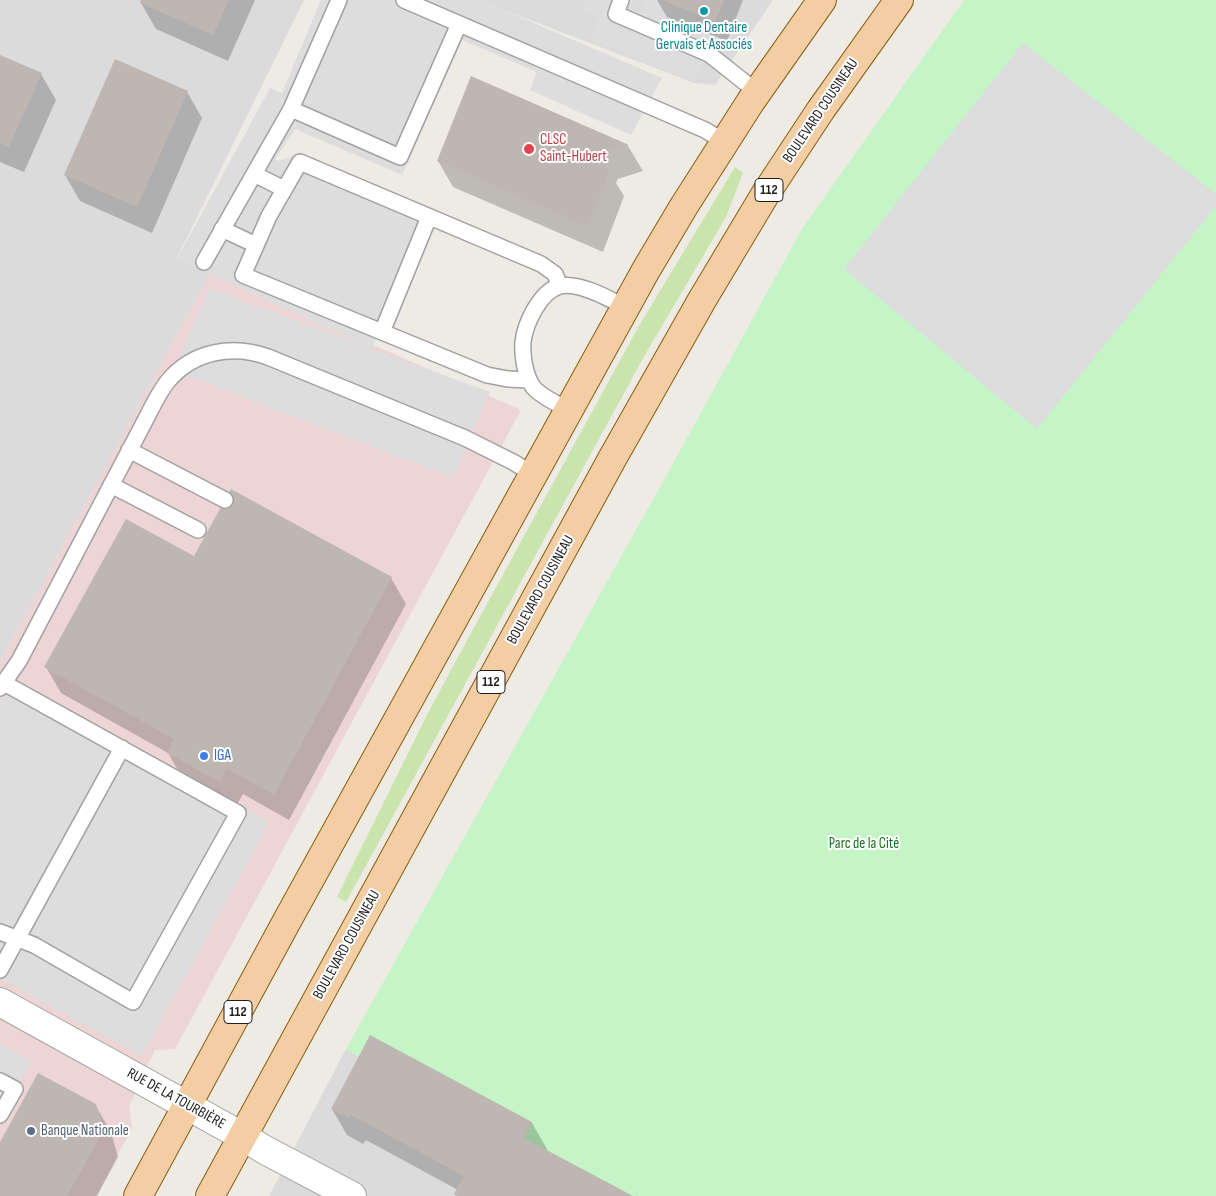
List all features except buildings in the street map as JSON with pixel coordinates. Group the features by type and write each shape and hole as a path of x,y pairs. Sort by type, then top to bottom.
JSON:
{"main road":[{"name":"112","path":"138,1196 625,307 684,206 757,92 822,0"},
{"name":"BOULEVARD COUSINEAU","path":"210,1196 698,307 766,193 820,111 899,0"}],"street":[{"name":"RUE DE LA TOURBIÈRE","path":"0,1002 265,1150 352,1196"}],"lane":[{"path":"204,262 291,109 339,0"},
{"path":"404,0 705,130 725,142"},
{"path":"621,0 616,14 709,54 757,92"},
{"path":"291,109 400,157 459,24"},
{"path":"529,380 487,375 243,275 269,216 300,162 541,264 555,274 560,286"},
{"path":"254,174 284,189"},
{"path":"382,332 429,217"},
{"path":"222,229 256,245"},
{"path":"568,410 539,393 529,380 523,354 523,342 533,312 541,299 560,286 587,289 625,307"},
{"path":"0,932 34,945 133,1002 238,813 122,748 2,685 19,661 162,388 177,372 204,356 220,352 236,350 258,354 456,435 513,462 533,474"},
{"path":"129,450 225,500"},
{"path":"111,485 198,530"},
{"path":"0,970 122,748"},
{"path":"0,1081 15,1089 0,1115"}],"shaded area":[{"path":"0,0 304,0 177,258 210,273 0,662"},
{"path":"321,0 480,0 662,78 631,135 530,90 537,72 462,40 402,175 295,129 275,159 279,161 301,153 429,211 372,349 490,392 453,478 173,370 209,289 364,345 177,259 270,88 282,93"},
{"path":"478,0 773,0 715,85 694,83"},
{"path":"586,0 634,0 629,12 639,16 646,0 651,0 717,28 694,83 590,40 599,18 581,11"},
{"path":"1023,43 1216,194 1216,206 1037,429 844,269"},
{"path":"210,273 521,410 175,1049 155,1050 129,1106 132,1128 96,1196 0,1196 0,662"},
{"path":"8,686 270,822 142,1056 0,979 0,702"},
{"path":"0,1044 31,1062 0,1117"},
{"path":"346,1049 613,1196 269,1196"}],"green space":[{"name":"Parc de la Cité","path":"964,0 1216,0 1216,1196 613,1196 346,1049 802,229"},
{"path":"735,167 743,173 726,217 646,353 346,902 337,897 426,717 640,324"}],"place":[{"name":"Clinique Dentaire Gervais et Associés","path":"704,11"},
{"name":"CLSC Saint-Hubert","path":"529,149"},
{"name":"IGA","path":"204,756"},
{"name":"Banque Nationale","path":"31,1131"}]}
